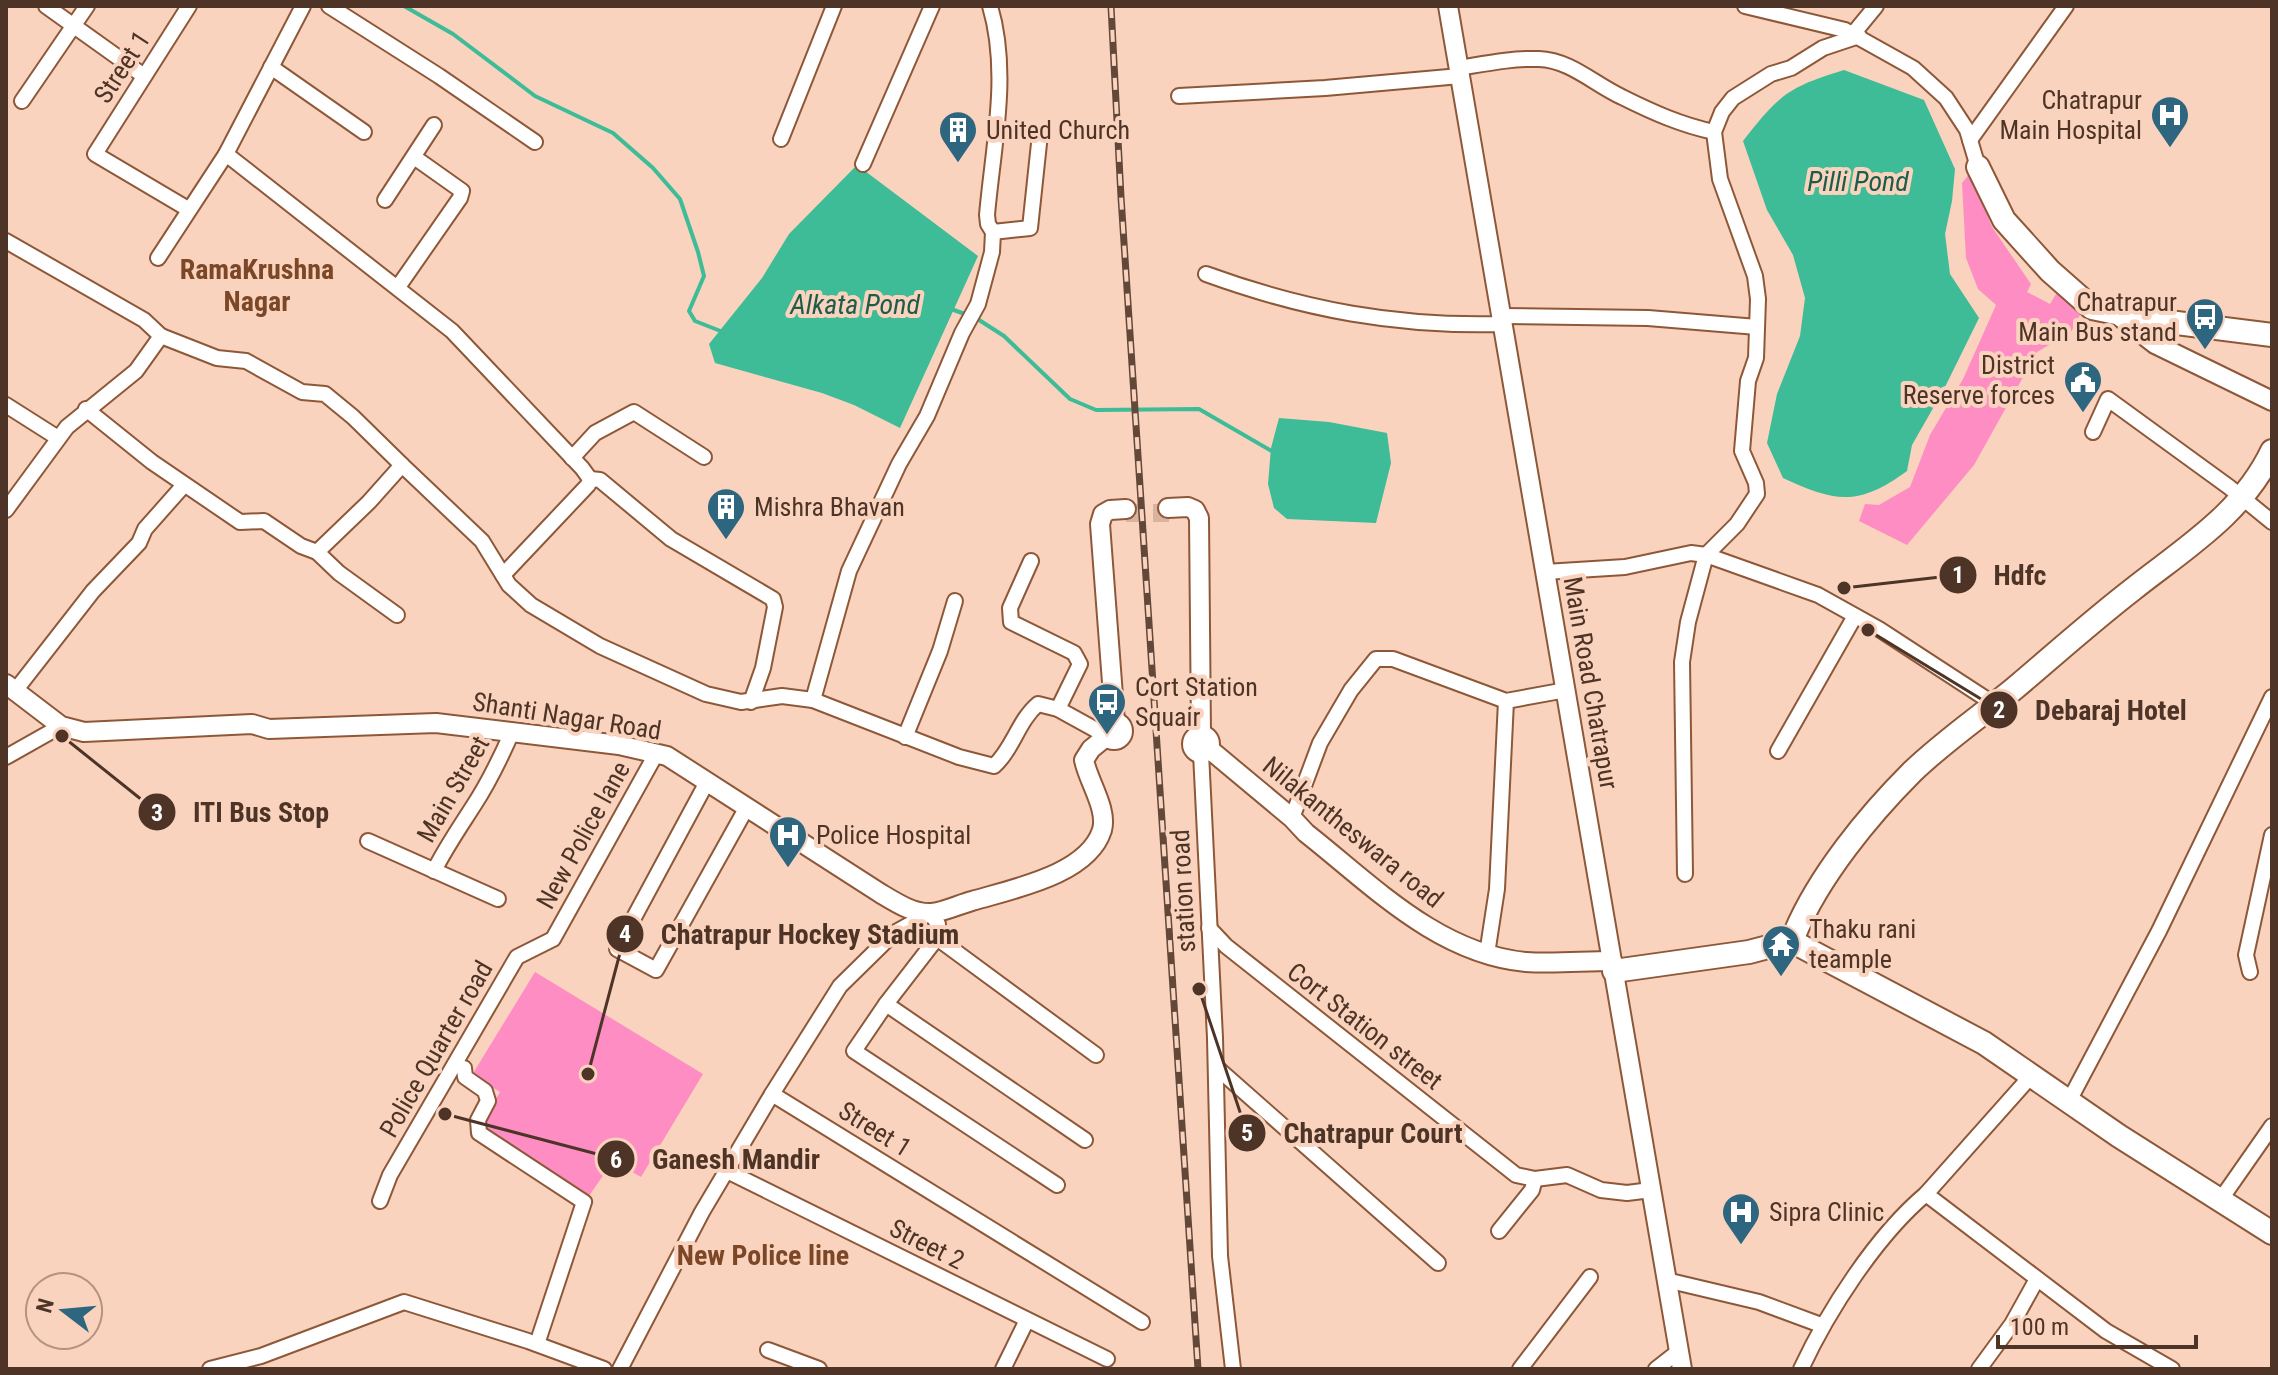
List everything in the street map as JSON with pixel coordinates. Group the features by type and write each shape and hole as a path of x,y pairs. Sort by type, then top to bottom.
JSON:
{"main road":[{"path":"1978,167 2004,220 2050,271 2092,308 2272,335"},
{"path":"1792,940 1805,909 1873,815 1913,771 2085,627 2231,513 2261,475 2272,451"},
{"path":"1613,966 1749,952 1792,940 1984,1043 2119,1136 2272,1233"}],"street":[{"path":"46,6 144,76"},
{"path":"22,101 87,6"},
{"name":"Street 1","path":"188,209 95,154 189,6"},
{"path":"158,258 226,154 303,6"},
{"path":"329,6 535,142"},
{"path":"781,139 834,6"},
{"path":"863,164 932,6"},
{"path":"813,700 849,571 899,464 927,416 978,304 992,252 993,232 987,215 1000,73 990,6"},
{"name":"Main Road Chatrapur","path":"1448,6 1680,1360"},
{"path":"1745,6 1773,9 1852,33 1913,68 1946,98 1967,130 1978,167"},
{"path":"1685,874 1682,662 1688,622 1706,555 1737,524 1757,494 1756,483 1742,451 1748,381 1756,358 1758,299 1755,276 1720,179 1714,132 1722,112 1733,98 1771,74 1791,68 1852,33 1876,6"},
{"path":"1970,140 2066,6"},
{"path":"1179,96 1325,88 1539,59 1576,69 1621,97 1674,122 1714,132"},
{"path":"271,67 364,132"},
{"path":"385,200 434,125"},
{"path":"993,232 1030,228 1040,134"},
{"path":"226,154 452,331 590,479 600,480 693,554 773,599 775,607 766,655 751,702"},
{"path":"398,287 462,191 414,157"},
{"path":"6,241 144,320 161,336 217,358 246,361 302,392 325,394 482,541 509,585 531,605 600,646 706,694 741,702 782,696 813,700 979,764 994,766 1005,756 1031,710 1038,704 1114,728"},
{"path":"1206,274 1337,313 1390,321 1451,325 1502,320 1648,318 1757,327"},
{"path":"2115,313 2155,344 2272,401"},
{"path":"6,510 58,438 86,409 136,371 161,336"},
{"path":"2093,432 2108,399 2272,522"},
{"path":"6,405 58,438"},
{"path":"86,409 184,485 240,522 264,521 301,546 317,552 339,573 397,615"},
{"path":"572,458 595,433 634,412 704,457"},
{"path":"317,552 402,465"},
{"path":"503,575 588,485 590,479"},
{"path":"10,688 93,591 139,543 145,529 184,485"},
{"path":"1114,728 1100,524 1103,514 1110,510 1126,511"},
{"path":"1168,511 1186,512 1194,518 1193,727 1201,743"},
{"path":"1545,572 1625,567 1691,553 1706,555 1818,595 1915,652 1994,704"},
{"path":"1031,561 1010,608 1011,622 1074,653 1080,664 1058,709"},
{"path":"905,737 940,651 955,601"},
{"path":"1778,751 1855,616"},
{"path":"1292,818 1320,743 1351,690 1376,659 1393,659 1506,701 1566,690"},
{"name":"Shanti Nagar Road","path":"10,688 61,726 84,732 252,724 269,729 405,723 619,745 667,756 880,893 904,907 930,913"},
{"path":"2069,1101 2159,931 2272,697"},
{"path":"1487,954 1497,889 1506,701"},
{"path":"6,757 61,726"},
{"path":"620,1369 656,1296 727,1171 840,986 894,933 930,913 1056,875 1095,844 1103,827 1102,809 1087,777 1084,760 1095,744 1114,728"},
{"name":"Main Street","path":"434,871 449,840 474,806 498,764 512,732"},
{"name":"Nilakantheswara road","path":"1201,743 1306,833 1422,925 1487,954 1525,962 1613,966"},
{"name":"station road","path":"1201,743 1216,1067 1220,1256 1233,1369"},
{"name":"New Police lane","path":"553,939 656,754"},
{"path":"707,782 617,949 656,970 747,807"},
{"path":"2250,972 2246,955 2272,835"},
{"path":"368,841 498,899"},
{"path":"930,913 938,924 937,938 854,1051 1057,1185"},
{"name":"Cort Station street","path":"1209,928 1226,946 1334,1033 1516,1175 1535,1179"},
{"path":"937,938 1096,1055"},
{"name":"Police Quarter road","path":"380,1201 390,1175 517,957 553,939"},
{"path":"886,1004 1085,1140"},
{"path":"1216,1067 1438,1263"},
{"path":"464,1068 465,1077 485,1091 488,1101 478,1120 479,1133 584,1202 537,1344"},
{"path":"1801,1369 1821,1325 1862,1267 1902,1218 2031,1076"},
{"name":"Street 1","path":"772,1094 1142,1322"},
{"path":"2221,1199 2272,1126"},
{"name":"Street 2","path":"727,1171 1107,1359"},
{"path":"1499,1231 1532,1190 1535,1179 1567,1175 1601,1190 1627,1193 1651,1190"},
{"path":"1926,1194 2106,1331 2172,1369"},
{"path":"1520,1369 1590,1277"},
{"path":"1979,1369 2012,1324 2037,1279"},
{"path":"1666,1280 1759,1302 1821,1325"},
{"path":"210,1369 261,1356 404,1302 537,1344 604,1369"},
{"path":"1003,1369 1027,1320"},
{"path":"768,1350 819,1369"},
{"path":"1656,1369 1680,1360"}],"shaded area":[{"path":"1970,173 1992,227 2031,284 2027,292 2050,304 2056,294 2082,311 2071,332 2037,352 1974,465 1907,545 1859,521 1865,504 1879,505 1910,487 1930,435 1963,379 1996,305 1978,289 1966,258 1962,183"},
{"path":"535,972 703,1074 641,1177 613,1161 589,1196 480,1124 500,1092 472,1075"}],"water":[{"name":"Pilli Pond","path":"1844,70 1924,100 1955,169 1945,234 1950,274 1979,318 1912,445 1907,471 1874,491 1846,497 1817,492 1783,478 1767,443 1777,394 1800,336 1805,298 1793,255 1767,210 1743,141 1786,95 1810,82"},
{"name":"Alkata Pond","path":"857,165 978,256 900,428 822,393 715,363 709,344 762,278 789,234"},
{"path":"1279,418 1329,422 1387,433 1391,463 1376,523 1287,519 1274,508 1268,484 1271,448"}],"waterway":[{"path":"404,6 453,34 535,96 613,133 653,168 680,199 698,252 704,276 689,311 695,321 723,332"},
{"path":"951,309 976,318 1004,336 1070,399 1096,410 1199,409 1275,453"}],"tunnel":[{"path":"1126,513 1169,513"}],"railway":[{"path":"1111,6 1198,1369"}],"place":[{"name":"Chatrapur Main Hospital","path":"2170,149"},
{"name":"United Church","path":"958,164"},
{"name":"Chatrapur Main Bus stand","path":"2205,351"},
{"name":"District Reserve forces","path":"2083,414"},
{"name":"Mishra Bhavan","path":"726,541"},
{"name":"Hdfc","path":"1844,588"},
{"name":"Debaraj Hotel","path":"1868,630"},
{"name":"ITI Bus Stop","path":"62,736"},
{"name":"Cort Station Squair","path":"1107,736"},
{"name":"Police Hospital","path":"788,869"},
{"name":"Thaku rani teample","path":"1781,978"},
{"name":"Chatrapur Court","path":"1199,989"},
{"name":"Chatrapur Hockey Stadium","path":"588,1074"},
{"name":"Ganesh Mandir","path":"445,1114"},
{"name":"Sipra Clinic","path":"1741,1246"}],"district":[{"name":"RamaKrushna Nagar","path":"257,285"},
{"name":"New Police line","path":"763,1255"}]}
